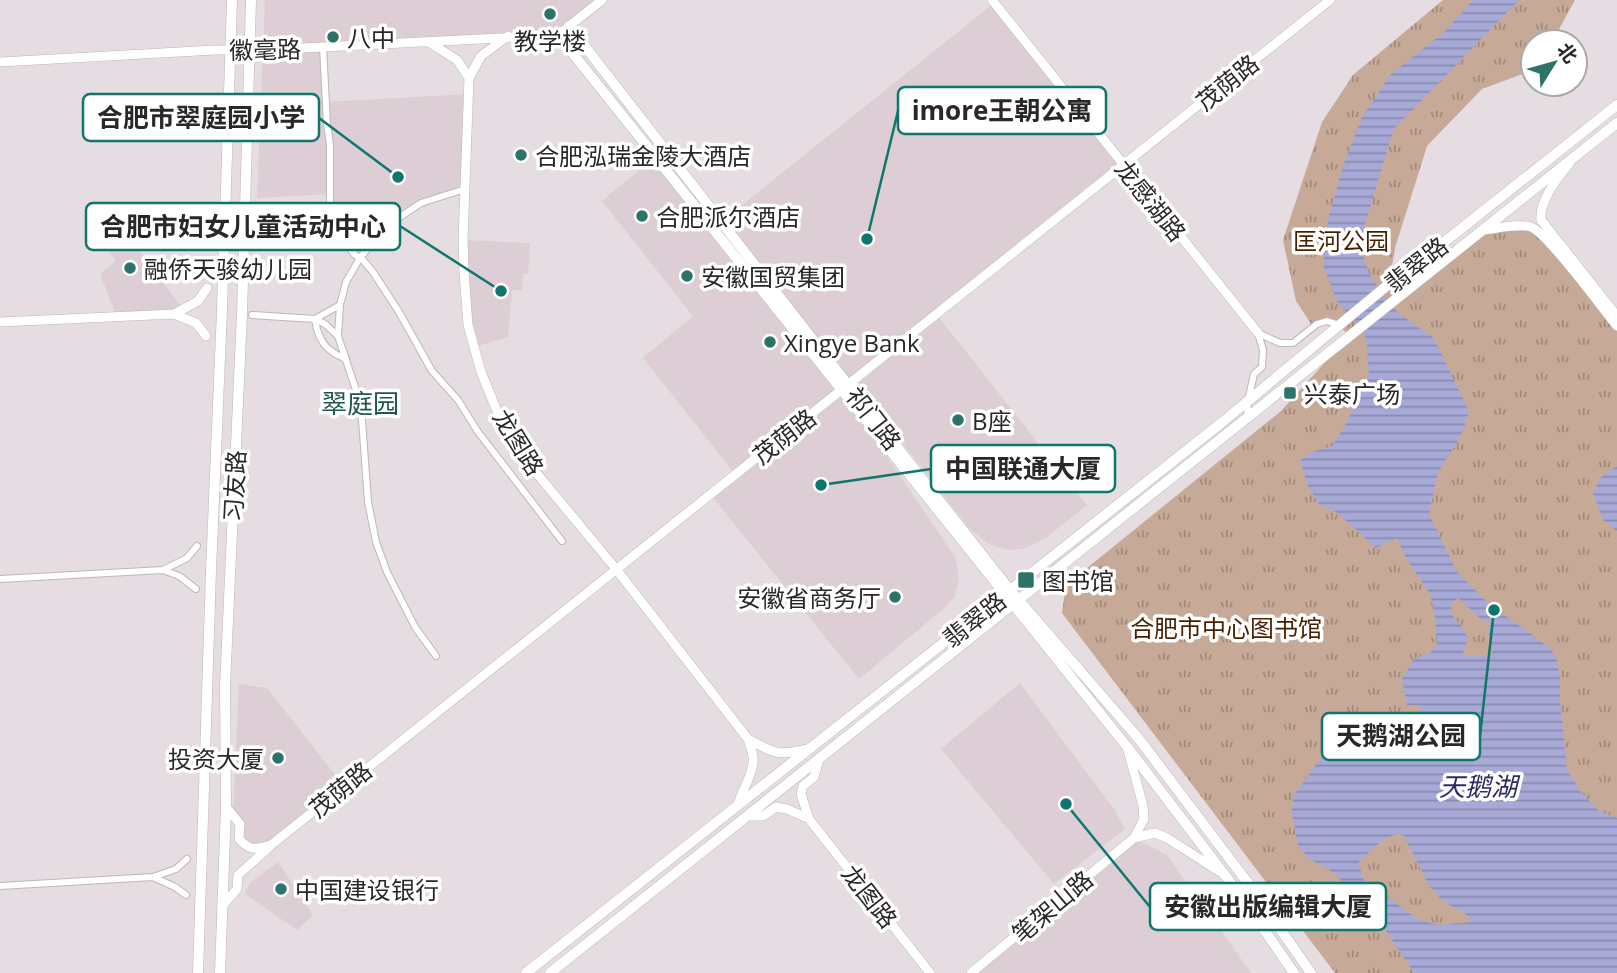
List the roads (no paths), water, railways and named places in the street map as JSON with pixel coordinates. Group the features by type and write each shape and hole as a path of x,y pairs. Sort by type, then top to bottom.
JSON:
{"main road":[{"name":"习友路","path":"198,973 232,0"},
{"name":"习友路","path":"220,973 226,807 225,685 242,314 251,0"},
{"name":"祁门路","path":"569,26 845,388"},
{"name":"祁门路","path":"558,35 1015,602 1224,874 1294,973"},
{"name":"翡翠路","path":"526,973 1617,105"},
{"name":"翡翠路","path":"555,971 1617,123"},
{"name":"祁门路","path":"1015,602 1139,739 1251,887 1311,973"}],"street":[{"path":"558,35 602,0"},
{"name":"龙感湖路","path":"992,0 1258,334"},
{"name":"茂荫路","path":"223,905 237,889 238,875 271,845 1330,0"},
{"name":"徽毫路","path":"0,62 558,35"},
{"path":"429,42 457,60 469,78 481,55 508,36"},
{"path":"323,47 327,124 331,145 330,204 333,224 355,255 373,272 432,371 458,400 471,422 562,541"},
{"name":"龙图路","path":"469,78 463,251 468,325 481,372 497,411 524,458 617,569 748,738"},
{"path":"1578,154 1555,182 1540,209 1541,219 1617,316"},
{"path":"436,656 415,627 387,572 376,542 368,502 362,420 357,393 338,336 340,305 346,282 360,258 385,227 421,204 465,189"},
{"path":"1482,230 1524,225 1534,228 1554,248 1617,326"},
{"path":"174,314 198,301 207,288"},
{"path":"315,319 340,305"},
{"path":"0,322 174,314 196,323 206,336"},
{"path":"252,315 315,319 338,336"},
{"path":"315,319 324,346 335,355 346,359"},
{"path":"1258,334 1280,343 1293,343 1317,324 1327,321 1339,325"},
{"path":"1247,417 1254,374 1262,367 1264,350 1258,334"},
{"path":"0,579 163,570 187,558 197,546"},
{"path":"163,570 179,576 195,589"},
{"path":"748,738 776,754 810,749"},
{"path":"738,806 741,791 751,774 753,756 748,738"},
{"path":"1128,748 1144,819 1134,838"},
{"path":"809,819 801,794 803,786 814,777 819,760"},
{"path":"226,807 240,824 239,839 247,848 271,845"},
{"path":"748,816 763,816 776,807 809,819"},
{"name":"龙图路","path":"809,819 930,973"},
{"path":"1134,838 1155,833 1224,874"},
{"name":"笔架山路","path":"971,973 1134,838"},
{"path":"0,886 153,877 176,869 187,859"},
{"path":"153,877 186,895"}],"water":[{"name":"天鹅湖","path":"1473,0 1519,0 1393,130 1359,245 1371,278 1398,313 1434,338 1469,411 1458,441 1438,472 1429,514 1457,572 1491,606 1551,649 1560,677 1567,770 1581,792 1599,811 1617,818 1617,973 1414,973 1378,919 1333,872 1309,859 1298,845 1292,814 1293,796 1328,748 1366,750 1383,737 1421,717 1419,705 1407,705 1402,679 1414,659 1431,652 1437,644 1430,594 1406,558 1397,538 1376,548 1339,514 1319,504 1308,486 1300,461 1309,453 1332,446 1347,422 1369,374 1364,333 1337,301 1323,265 1328,219 1344,163 1362,117 1391,74 1443,33","holes":["1458,598 1482,620 1491,623 1488,630 1493,656 1468,656 1463,653 1468,639 1452,615 1451,604","1400,834 1404,836 1430,887 1443,901 1466,914 1471,922 1438,925 1417,919 1382,892 1368,885 1358,863 1382,841"]},
{"path":"1617,466 1617,531 1603,520 1593,493 1600,478"}],"place":[{"name":"教学楼","path":"550,14"},
{"name":"八中","path":"333,37"},
{"name":"合肥泓瑞金陵大酒店","path":"521,155"},
{"name":"合肥市翠庭园小学","path":"398,177"},
{"name":"合肥派尔酒店","path":"642,216"},
{"name":"imore王朝公寓","path":"867,239"},
{"name":"融侨天骏幼儿园","path":"130,268"},
{"name":"安徽国贸集团","path":"687,276"},
{"name":"合肥市妇女儿童活动中心","path":"501,291"},
{"name":"Xingye Bank","path":"770,342"},
{"name":"兴泰广场","path":"1290,393"},
{"name":"B座","path":"958,420"},
{"name":"中国联通大厦","path":"821,485"},
{"name":"图书馆","path":"1026,580"},
{"name":"安徽省商务厅","path":"895,597"},
{"name":"天鹅湖公园","path":"1494,610"},
{"name":"投资大厦","path":"278,758"},
{"name":"安徽出版编辑大厦","path":"1066,804"},
{"name":"中国建设银行","path":"281,889"}],"district":[{"name":"翠庭园","path":"360,403"}],"park label":[{"name":"匡河公园","path":"1341,240"},
{"name":"合肥市中心图书馆","path":"1226,627"}]}
